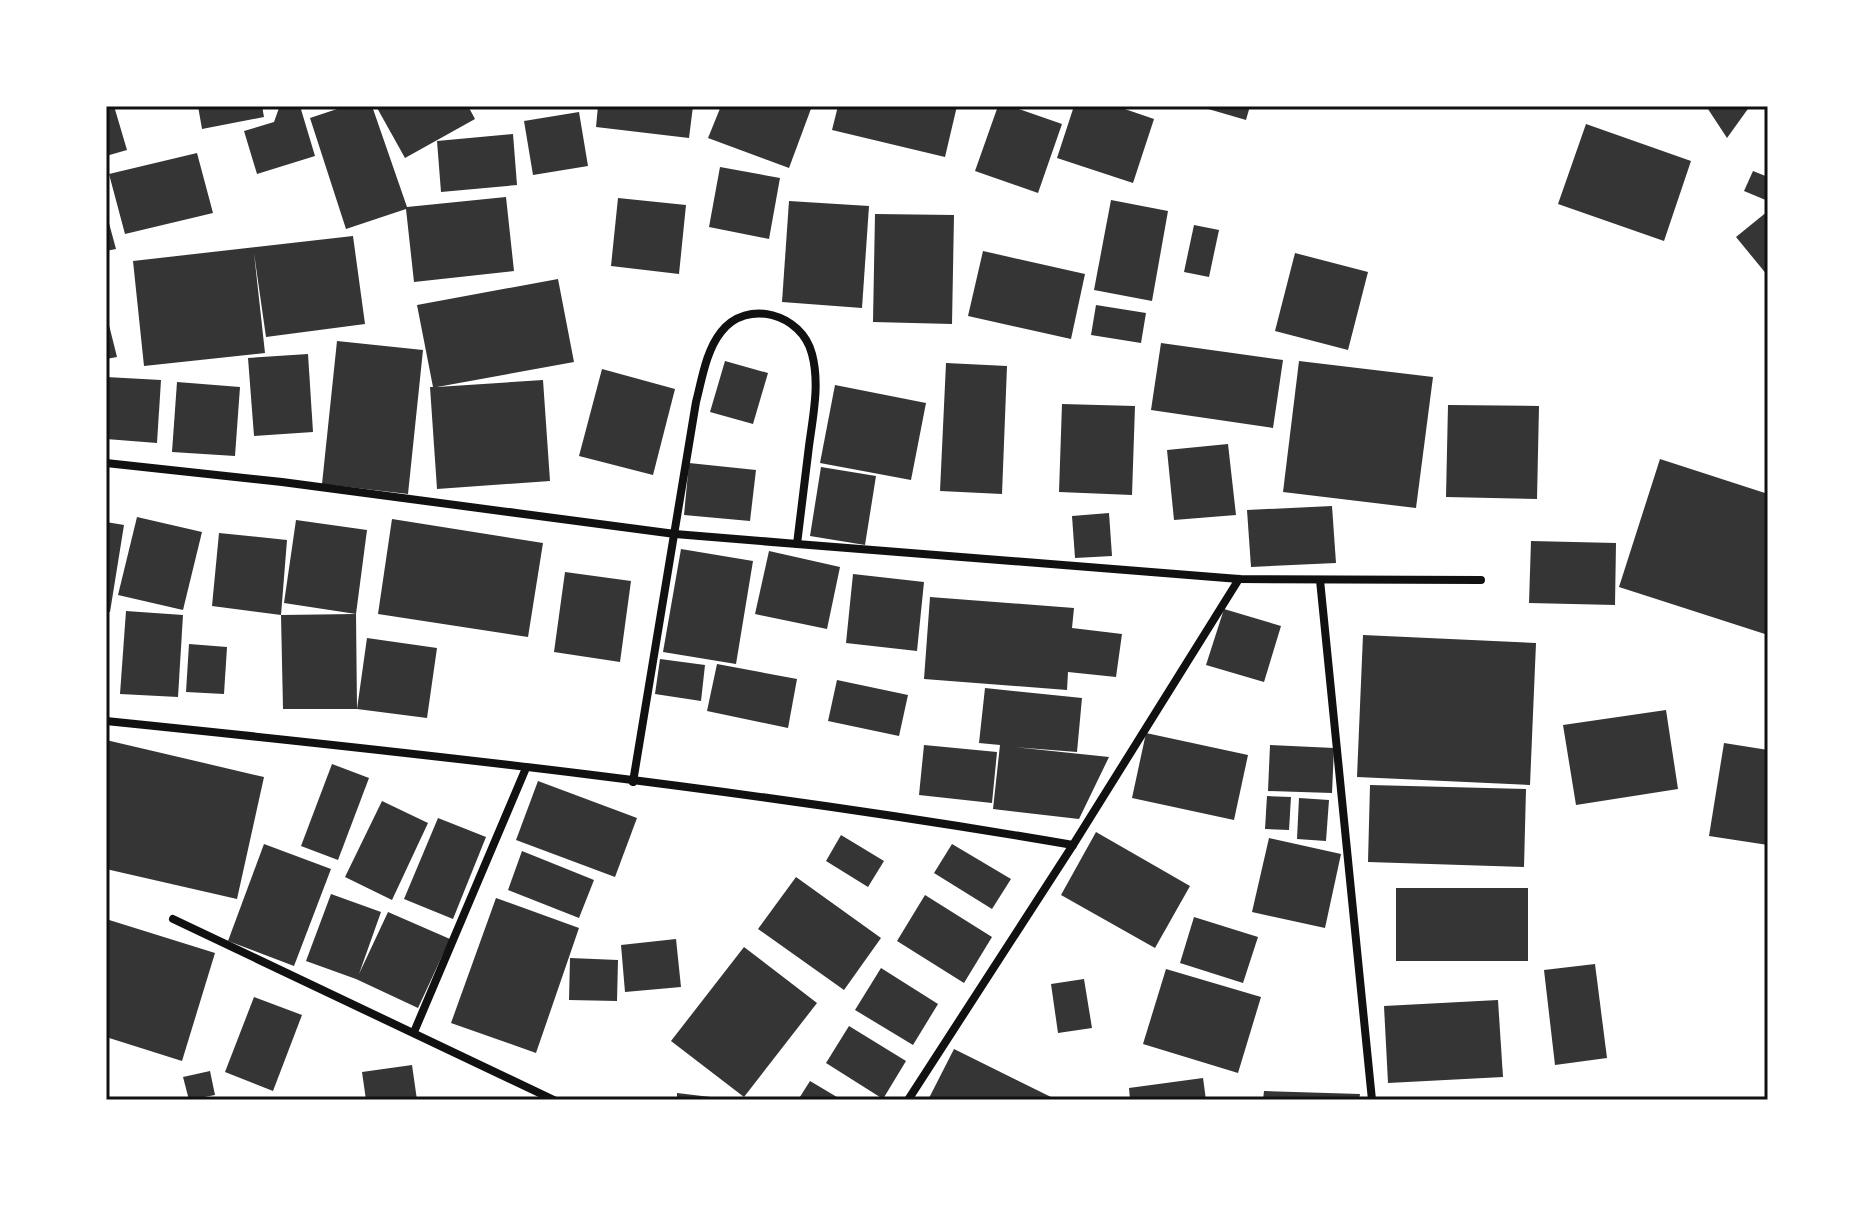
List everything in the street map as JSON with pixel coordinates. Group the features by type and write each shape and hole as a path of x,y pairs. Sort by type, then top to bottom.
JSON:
{"street":[{"path":"633,782 696,402 708,359 720,333 735,318 773,314 797,326 812,351 817,382 797,544"},
{"path":"106,463 282,482 675,534 1239,579 1481,580"},
{"path":"908,1100 1073,845 1239,579"},
{"path":"1320,580 1372,1100"},
{"path":"106,721 417,753 948,824 1073,845"},
{"path":"414,1032 526,768"},
{"path":"173,919 554,1100"}],"building":[{"path":"106,106 114,106 127,150 106,156"},
{"path":"198,106 262,106 264,117 202,129"},
{"path":"300,106 315,156 257,174 244,131 274,122 279,108"},
{"path":"346,106 372,106 407,207 506,197 514,271 414,282 406,209 346,229 310,118"},
{"path":"376,106 468,106 475,119 405,158"},
{"path":"598,106 693,106 689,138 596,127"},
{"path":"721,106 812,106 789,168 708,138"},
{"path":"838,106 957,106 945,157 832,130"},
{"path":"998,106 1010,106 1062,124 1038,193 975,171"},
{"path":"1074,106 1116,106 1154,119 1133,183 1057,158"},
{"path":"1198,106 1250,106 1246,120"},
{"path":"1706,106 1750,106 1727,138"},
{"path":"579,112 588,166 533,175 524,121"},
{"path":"1586,124 1691,161 1664,241 1558,204"},
{"path":"513,134 517,185 441,192 437,141"},
{"path":"197,153 213,213 125,234 109,174"},
{"path":"720,167 780,178 769,239 709,227"},
{"path":"1753,171 1768,177 1768,201 1744,191"},
{"path":"618,198 686,205 679,274 611,266"},
{"path":"1111,200 1168,211 1152,301 1094,290"},
{"path":"789,201 869,206 862,308 782,302"},
{"path":"1768,211 1768,276 1736,237"},
{"path":"106,212 116,249 106,251"},
{"path":"875,214 954,215 952,324 873,322"},
{"path":"1194,225 1219,230 1209,277 1184,272"},
{"path":"353,236 365,324 266,337 254,253 265,353 144,366 133,261"},
{"path":"983,251 1085,274 1071,339 968,316"},
{"path":"1295,253 1368,272 1348,350 1275,331"},
{"path":"558,279 574,362 437,387 543,380 550,481 437,489 430,387 433,387 417,305"},
{"path":"1096,305 1146,313 1141,343 1091,335"},
{"path":"106,313 117,357 106,359"},
{"path":"337,341 423,350 408,494 322,484"},
{"path":"1161,343 1283,360 1273,428 1151,410"},
{"path":"308,354 313,432 254,436 248,358"},
{"path":"725,361 768,373 753,424 710,412"},
{"path":"1299,361 1433,377 1416,508 1283,492"},
{"path":"946,363 1007,366 1002,494 940,491"},
{"path":"602,369 675,389 653,475 579,456"},
{"path":"106,377 161,380 157,443 106,439"},
{"path":"177,382 240,387 235,456 172,452"},
{"path":"835,385 926,403 911,480 820,463"},
{"path":"1062,404 1135,406 1132,495 1059,492"},
{"path":"1448,405 1539,406 1537,499 1446,497"},
{"path":"1228,444 1236,515 1174,520 1167,450"},
{"path":"1660,459 1768,494 1768,635 1619,587"},
{"path":"689,463 756,470 750,521 684,515"},
{"path":"821,467 876,476 865,545 810,536"},
{"path":"1332,506 1336,563 1251,567 1247,510"},
{"path":"1109,513 1112,556 1075,558 1072,516"},
{"path":"137,517 202,532 183,610 118,595"},
{"path":"392,519 543,543 528,637 378,614"},
{"path":"296,520 367,530 356,614 284,603"},
{"path":"106,522 124,525 110,612 106,612"},
{"path":"219,533 287,540 281,615 212,606"},
{"path":"1531,541 1616,543 1615,605 1529,603"},
{"path":"681,549 753,561 736,664 663,652"},
{"path":"769,551 840,567 827,629 755,614"},
{"path":"565,572 631,581 620,662 554,652"},
{"path":"853,574 924,582 917,651 846,643"},
{"path":"930,597 1074,608 1072,628 1122,634 1116,677 1068,672 1067,690 924,679"},
{"path":"1224,609 1281,626 1264,682 1206,665"},
{"path":"126,611 183,615 178,697 120,694"},
{"path":"356,614 357,709 283,709 281,615"},
{"path":"1363,635 1536,643 1530,785 1357,777"},
{"path":"367,638 437,648 427,718 357,709"},
{"path":"189,644 227,647 224,694 186,692"},
{"path":"660,659 705,665 701,701 655,694"},
{"path":"717,664 797,679 788,728 707,711"},
{"path":"837,680 908,695 899,736 828,721"},
{"path":"985,688 1082,698 1077,752 1013,747 1109,757 1079,819 993,809 1000,745 979,743"},
{"path":"1666,710 1678,789 1576,805 1563,725"},
{"path":"1146,733 1248,755 1234,820 1132,798"},
{"path":"106,740 264,777 237,899 106,869"},
{"path":"1724,743 1768,750 1768,845 1709,836"},
{"path":"924,745 997,752 992,803 919,795"},
{"path":"1270,745 1334,748 1332,793 1268,791"},
{"path":"332,764 369,778 338,860 301,846"},
{"path":"538,781 637,818 615,877 516,840"},
{"path":"1370,785 1526,789 1524,867 1368,862"},
{"path":"1267,796 1291,797 1289,830 1265,829"},
{"path":"1299,798 1329,800 1326,841 1297,839"},
{"path":"382,801 428,823 392,900 345,877"},
{"path":"438,818 486,837 453,919 404,899"},
{"path":"1096,832 1190,886 1155,948 1061,895"},
{"path":"841,835 884,861 868,887 826,861"},
{"path":"1269,838 1341,854 1325,928 1252,912"},
{"path":"264,844 331,869 294,966 228,941"},
{"path":"952,844 1011,879 992,909 934,873"},
{"path":"522,851 594,880 579,918 508,890"},
{"path":"796,877 881,938 844,990 758,929"},
{"path":"1396,888 1528,888 1528,961 1396,961"},
{"path":"331,894 381,912 359,974 388,912 450,939 418,1008 356,979 306,961"},
{"path":"925,895 992,937 964,983 897,941"},
{"path":"496,898 579,928 536,1053 451,1023"},
{"path":"1194,917 1258,937 1243,983 1180,963"},
{"path":"106,919 215,953 182,1061 106,1037"},
{"path":"676,939 681,987 625,992 621,945"},
{"path":"744,947 817,1003 744,1097 671,1041"},
{"path":"570,958 618,960 617,1001 569,1000"},
{"path":"1595,964 1607,1058 1555,1065 1544,970"},
{"path":"881,968 938,1004 913,1045 855,1010"},
{"path":"1166,969 1261,997 1238,1073 1143,1044"},
{"path":"1084,979 1092,1028 1058,1033 1051,984"},
{"path":"254,997 302,1015 273,1091 225,1072"},
{"path":"1498,1000 1503,1077 1388,1083 1384,1006"},
{"path":"849,1026 906,1061 883,1099 826,1063"},
{"path":"954,1049 1051,1097 1049,1100 928,1100"},
{"path":"412,1065 417,1100 366,1100 362,1072"},
{"path":"210,1071 215,1095 189,1100 183,1077"},
{"path":"1203,1078 1206,1100 1130,1100 1129,1088"},
{"path":"810,1081 842,1100 798,1100"},
{"path":"1264,1091 1360,1094 1359,1100 1263,1100"},
{"path":"677,1093 719,1098 719,1100 677,1100"}]}
